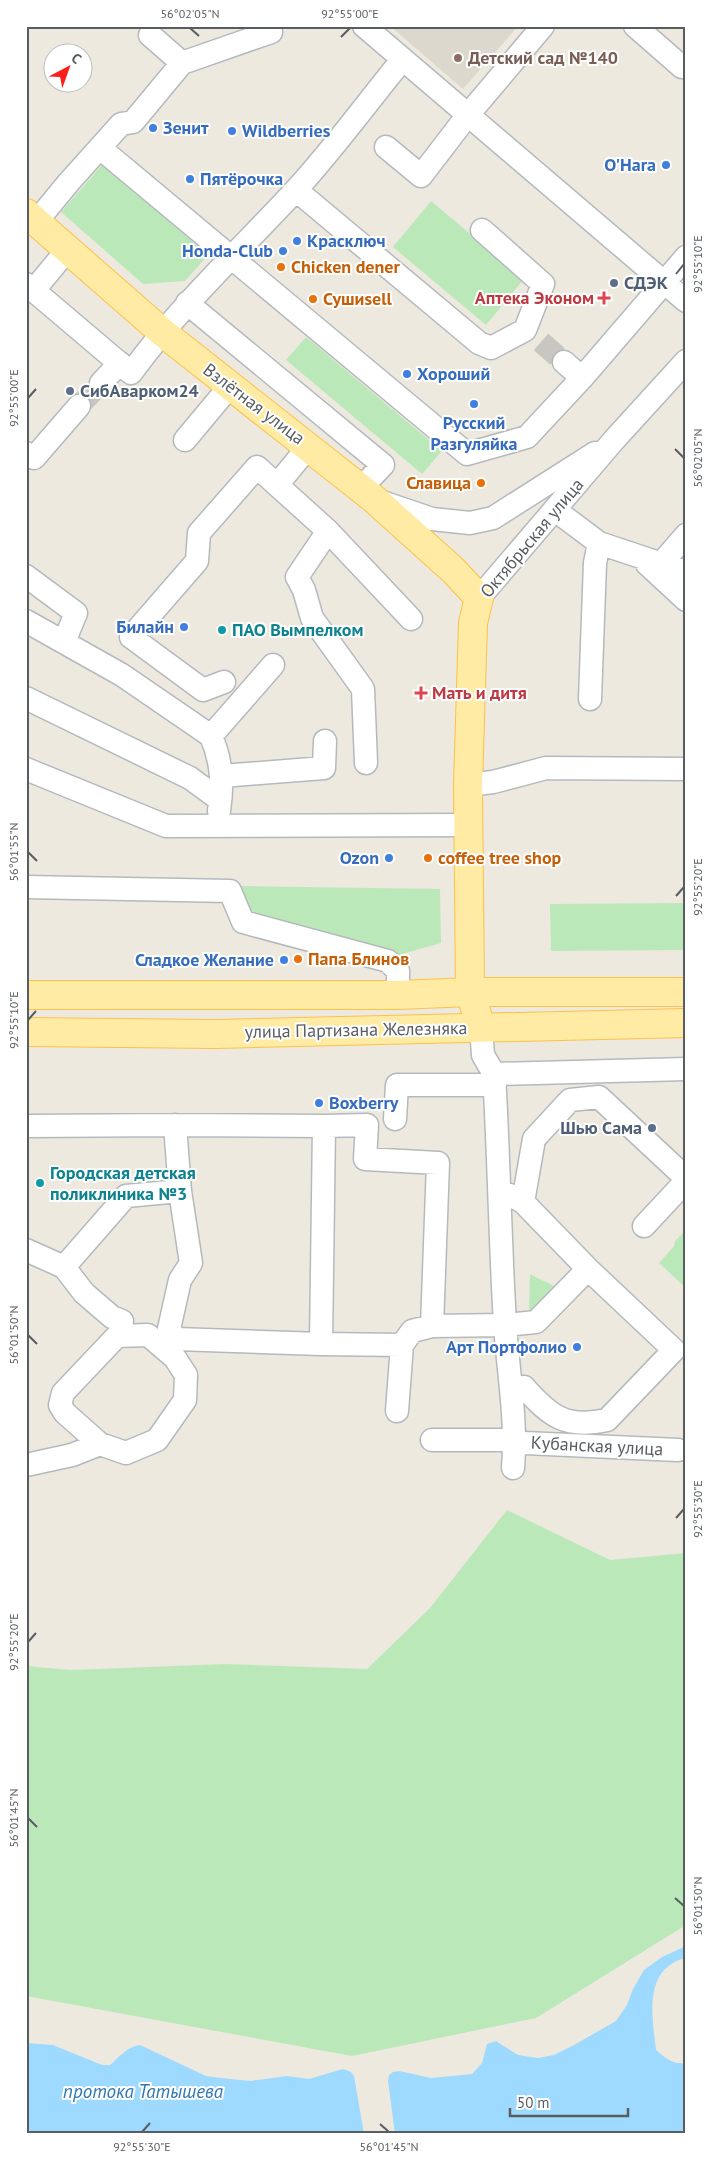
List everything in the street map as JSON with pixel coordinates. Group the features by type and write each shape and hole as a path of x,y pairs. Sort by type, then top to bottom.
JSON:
{"main road":[{"name":"Взлётная улица","path":"31,218 162,332 368,493 454,571 479,598"},
{"name":"Октябрьская улица","path":"479,598 473,622 468,785 470,992 481,1027"},
{"name":"улица Партизана Железняка","path":"26,995 398,995 470,992 686,992"},
{"name":"улица Партизана Железняка","path":"26,1032 215,1034 686,1023"}],"street":[{"path":"364,26 467,116 686,301"},
{"path":"386,147 421,176 467,116 543,26"},
{"path":"636,26 682,67 686,66"},
{"path":"31,218 121,124 133,122 182,63 271,32"},
{"path":"150,35 182,63"},
{"path":"68,250 30,287 131,373 162,332 188,303 296,190 402,60"},
{"path":"100,148 467,454 527,437 582,378 686,257"},
{"path":"296,190 479,343 491,348 533,336 543,284 482,230"},
{"path":"188,303 383,466 368,493 432,519 470,523 493,518 614,440"},
{"name":"Октябрьская улица","path":"479,598 614,440 686,361"},
{"path":"564,362 582,378"},
{"path":"101,383 120,363"},
{"path":"185,440 230,386"},
{"path":"29,460 79,406"},
{"path":"277,485 309,446"},
{"path":"224,682 203,690 131,637 197,561 199,532 257,467 328,531 411,619"},
{"path":"556,510 599,543 686,572"},
{"path":"328,531 297,577 304,590 312,618 364,689 366,763"},
{"path":"650,561 686,535"},
{"path":"590,699 595,563 599,543"},
{"path":"650,561 686,600"},
{"path":"26,576 76,613 64,642"},
{"path":"26,621 122,675 211,736 219,756 222,776 216,826"},
{"path":"211,736 273,665"},
{"path":"26,698 190,778 220,800"},
{"path":"222,776 324,768 325,741"},
{"path":"468,785 493,782 546,768 686,769"},
{"path":"32,778 166,826 469,825"},
{"path":"26,887 230,891 243,922 388,961 398,971 398,995"},
{"path":"481,1027 483,1055 494,1079 505,1325 512,1388 515,1440 513,1468"},
{"path":"395,1119 397,1085 686,1070"},
{"path":"523,1202 534,1139 570,1100 599,1097 686,1180 644,1226"},
{"path":"175,1124 180,1191 191,1263 180,1280 170,1322 169,1329 176,1339 402,1345"},
{"path":"26,1126 175,1124 367,1125 365,1159 438,1163 432,1326"},
{"path":"321,1344 324,1126"},
{"path":"64,1267 126,1196 180,1191"},
{"path":"500,1193 510,1195 523,1202 588,1269 680,1356 607,1420 572,1422 561,1419 543,1408 524,1386 512,1388"},
{"path":"26,1250 64,1267 84,1293 112,1317 122,1321"},
{"path":"397,1410 402,1345 412,1331 432,1326 505,1325 536,1322 588,1269"},
{"path":"26,1465 72,1455 100,1444 126,1454 157,1440 186,1400 186,1375 175,1358 148,1335 117,1336 63,1393 60,1404 65,1413 100,1444"},
{"name":"Кубанская улица","path":"432,1440 515,1440 525,1443 678,1450"}],"shaded area":[{"name":"Детский сад №140","path":"390,26 518,26 463,89"}],"green space":[{"path":"103,164 208,255 185,281 143,284 61,212"},
{"path":"431,201 524,279 486,325 393,247"},
{"path":"306,337 442,451 422,474 286,360"},
{"path":"240,886 440,889 441,943 395,956 240,912"},
{"path":"686,903 686,950 551,951 550,904"},
{"path":"686,1230 686,1288 659,1263 674,1246 675,1241"},
{"path":"530,1274 556,1288 531,1312 529,1308"},
{"path":"507,1510 610,1560 686,1553 686,1925 536,2018 352,2056 26,1996 26,1666 70,1670 225,1664 367,1669 430,1608"}],"water":[{"path":"686,1946 686,1958 672,1963 663,1972 657,1983 653,1995 652,2009 656,2050 673,2062 686,2063 686,2134 395,2134 388,2081 389,2075 393,2072 399,2071 431,2078 472,2074 482,2063 487,2044 496,2041 518,2055 538,2058 554,2055 616,2021 627,2005 633,1989 644,1970 662,1957"},
{"name":"протока Татышева","path":"26,2043 53,2045 102,2065 110,2065 127,2050 140,2045 206,2076 251,2081 287,2076 309,2079 343,2069 351,2072 354,2076 364,2134 26,2134"}],"tunnel":[{"path":"541,342 564,362"},
{"path":"79,406 101,383"}],"place":[{"name":"Детский сад №140","path":"458,58"},
{"name":"Зенит","path":"153,128"},
{"name":"Wildberries","path":"232,131"},
{"name":"O'Hara","path":"666,165"},
{"name":"Пятёрочка","path":"190,179"},
{"name":"Красключ","path":"297,241"},
{"name":"Honda-Club","path":"283,251"},
{"name":"Chicken dener","path":"281,267"},
{"name":"СДЭК","path":"614,283"},
{"name":"Аптека Эконом","path":"604,298"},
{"name":"Сушиsell","path":"313,299"},
{"name":"Хороший","path":"407,374"},
{"name":"СибАварком24","path":"70,391"},
{"name":"Русский Разгуляйка","path":"474,404"},
{"name":"Славица","path":"481,483"},
{"name":"Билайн","path":"184,627"},
{"name":"ПАО Вымпелком","path":"222,630"},
{"name":"Мать и дитя","path":"421,693"},
{"name":"Ozon","path":"389,858"},
{"name":"coffee tree shop","path":"428,858"},
{"name":"Папа Блинов","path":"298,959"},
{"name":"Сладкое Желание","path":"284,960"},
{"name":"Boxberry","path":"319,1103"},
{"name":"Шью Сама","path":"652,1128"},
{"name":"Городская детская поликлиника №3","path":"40,1183"},
{"name":"Арт Портфолио","path":"577,1347"}]}
